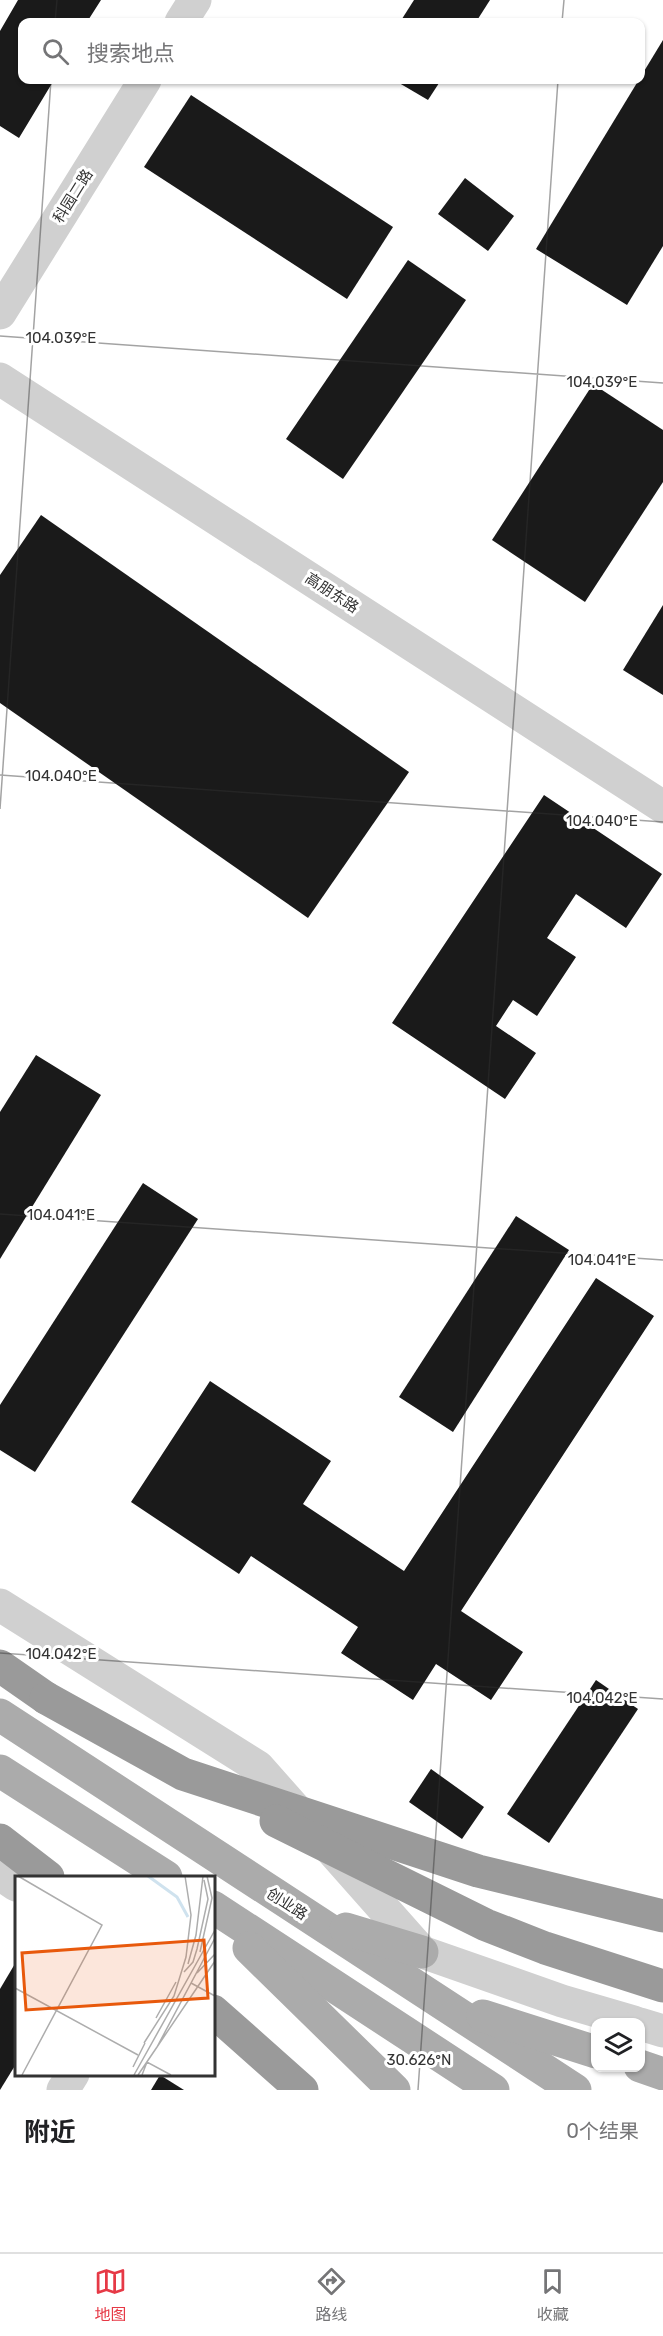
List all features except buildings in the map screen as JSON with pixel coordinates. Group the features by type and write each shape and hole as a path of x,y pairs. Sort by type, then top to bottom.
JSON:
{"highway":[{"path":"0,1666 46,1698 183,1774 486,1926 545,1948 663,1986"},
{"path":"183,1774 478,1870 663,1916"},
{"path":"214,2012 303,2090"}],"main road":[{"name":"创业路","path":"0,1715 575,2090"},
{"path":"0,1771 164,1876"},
{"path":"214,1908 493,2090"},
{"path":"214,1914 394,2090"},
{"path":"310,1918 422,1952"},
{"path":"445,2004 591,2050"},
{"path":"412,2037 460,2090"},
{"path":"645,2068 663,2074"}],"street":[{"path":"184,18 195,0"},
{"name":"科园二路","path":"0,313 143,84"},
{"name":"高朋东路","path":"0,379 663,807"},
{"path":"0,1605 258,1767 422,1952 562,2001 620,2018"},
{"path":"645,2026 663,2031"},
{"path":"63,2090 72,2075"}]}
